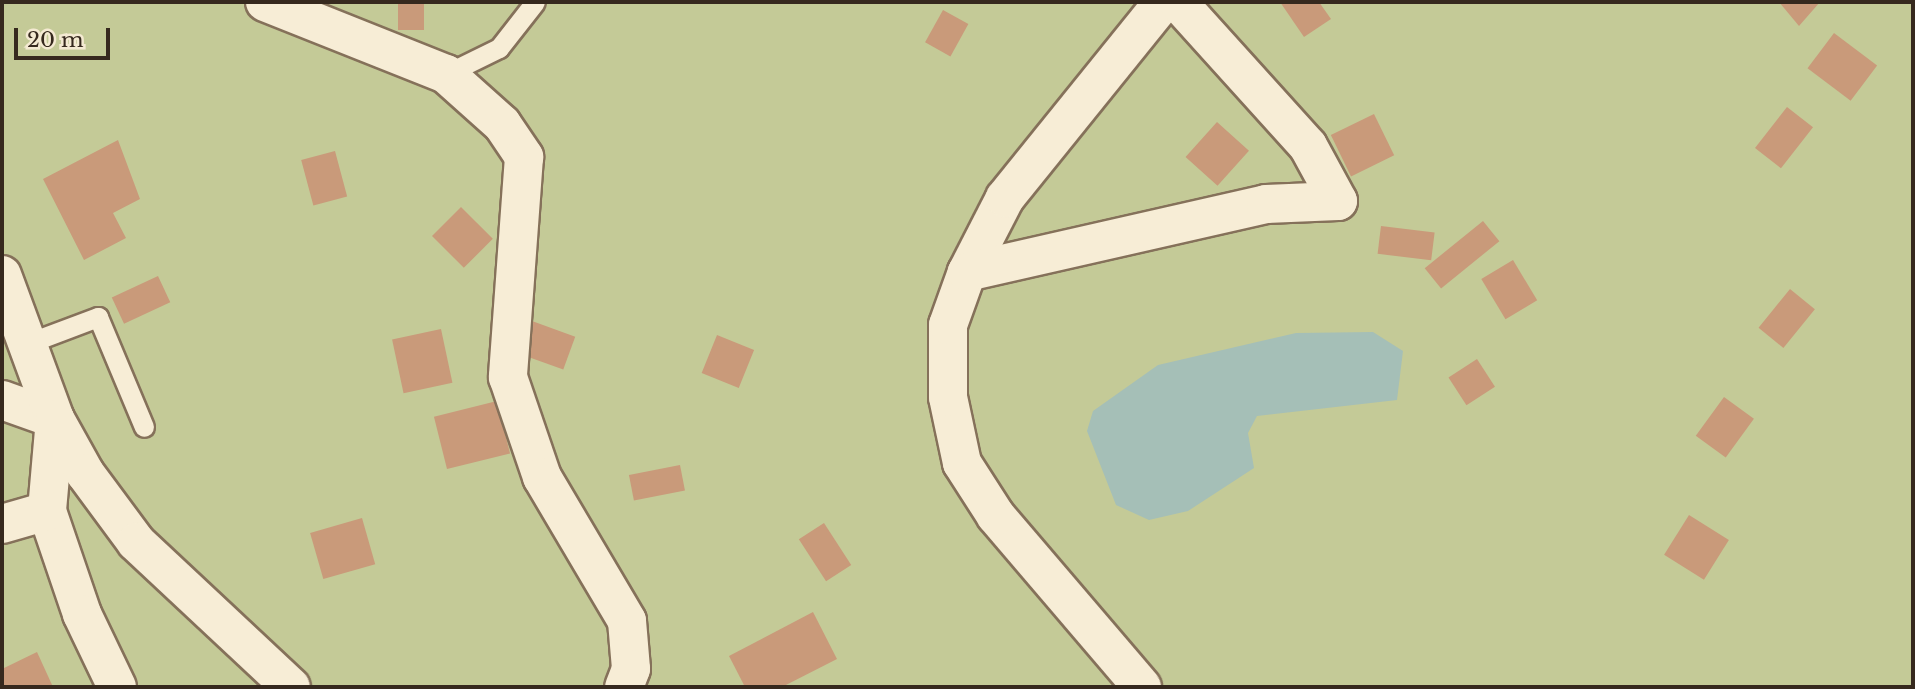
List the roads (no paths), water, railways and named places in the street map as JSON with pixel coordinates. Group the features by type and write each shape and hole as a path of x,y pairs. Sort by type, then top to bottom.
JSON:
{"street":[{"path":"265,2 446,74 502,124 524,157 508,377 542,477 627,621 631,669 624,687"},
{"path":"1142,687 996,516 962,463 948,397 948,326 967,272 1005,198 1163,2"},
{"path":"967,272 1266,204 1338,201 1308,146 1178,2"},
{"path":"2,275 55,419 136,542 291,687"},
{"path":"2,400 55,419"},
{"path":"55,419 47,510 82,614 117,687"},
{"path":"2,524 47,510"}],"lane":[{"path":"446,74 499,48 535,2"},
{"path":"26,344 98,317 144,427"}],"water":[{"path":"1373,332 1403,351 1397,400 1257,416 1248,433 1254,468 1188,511 1149,520 1116,505 1087,431 1093,411 1158,365 1296,333"}]}
